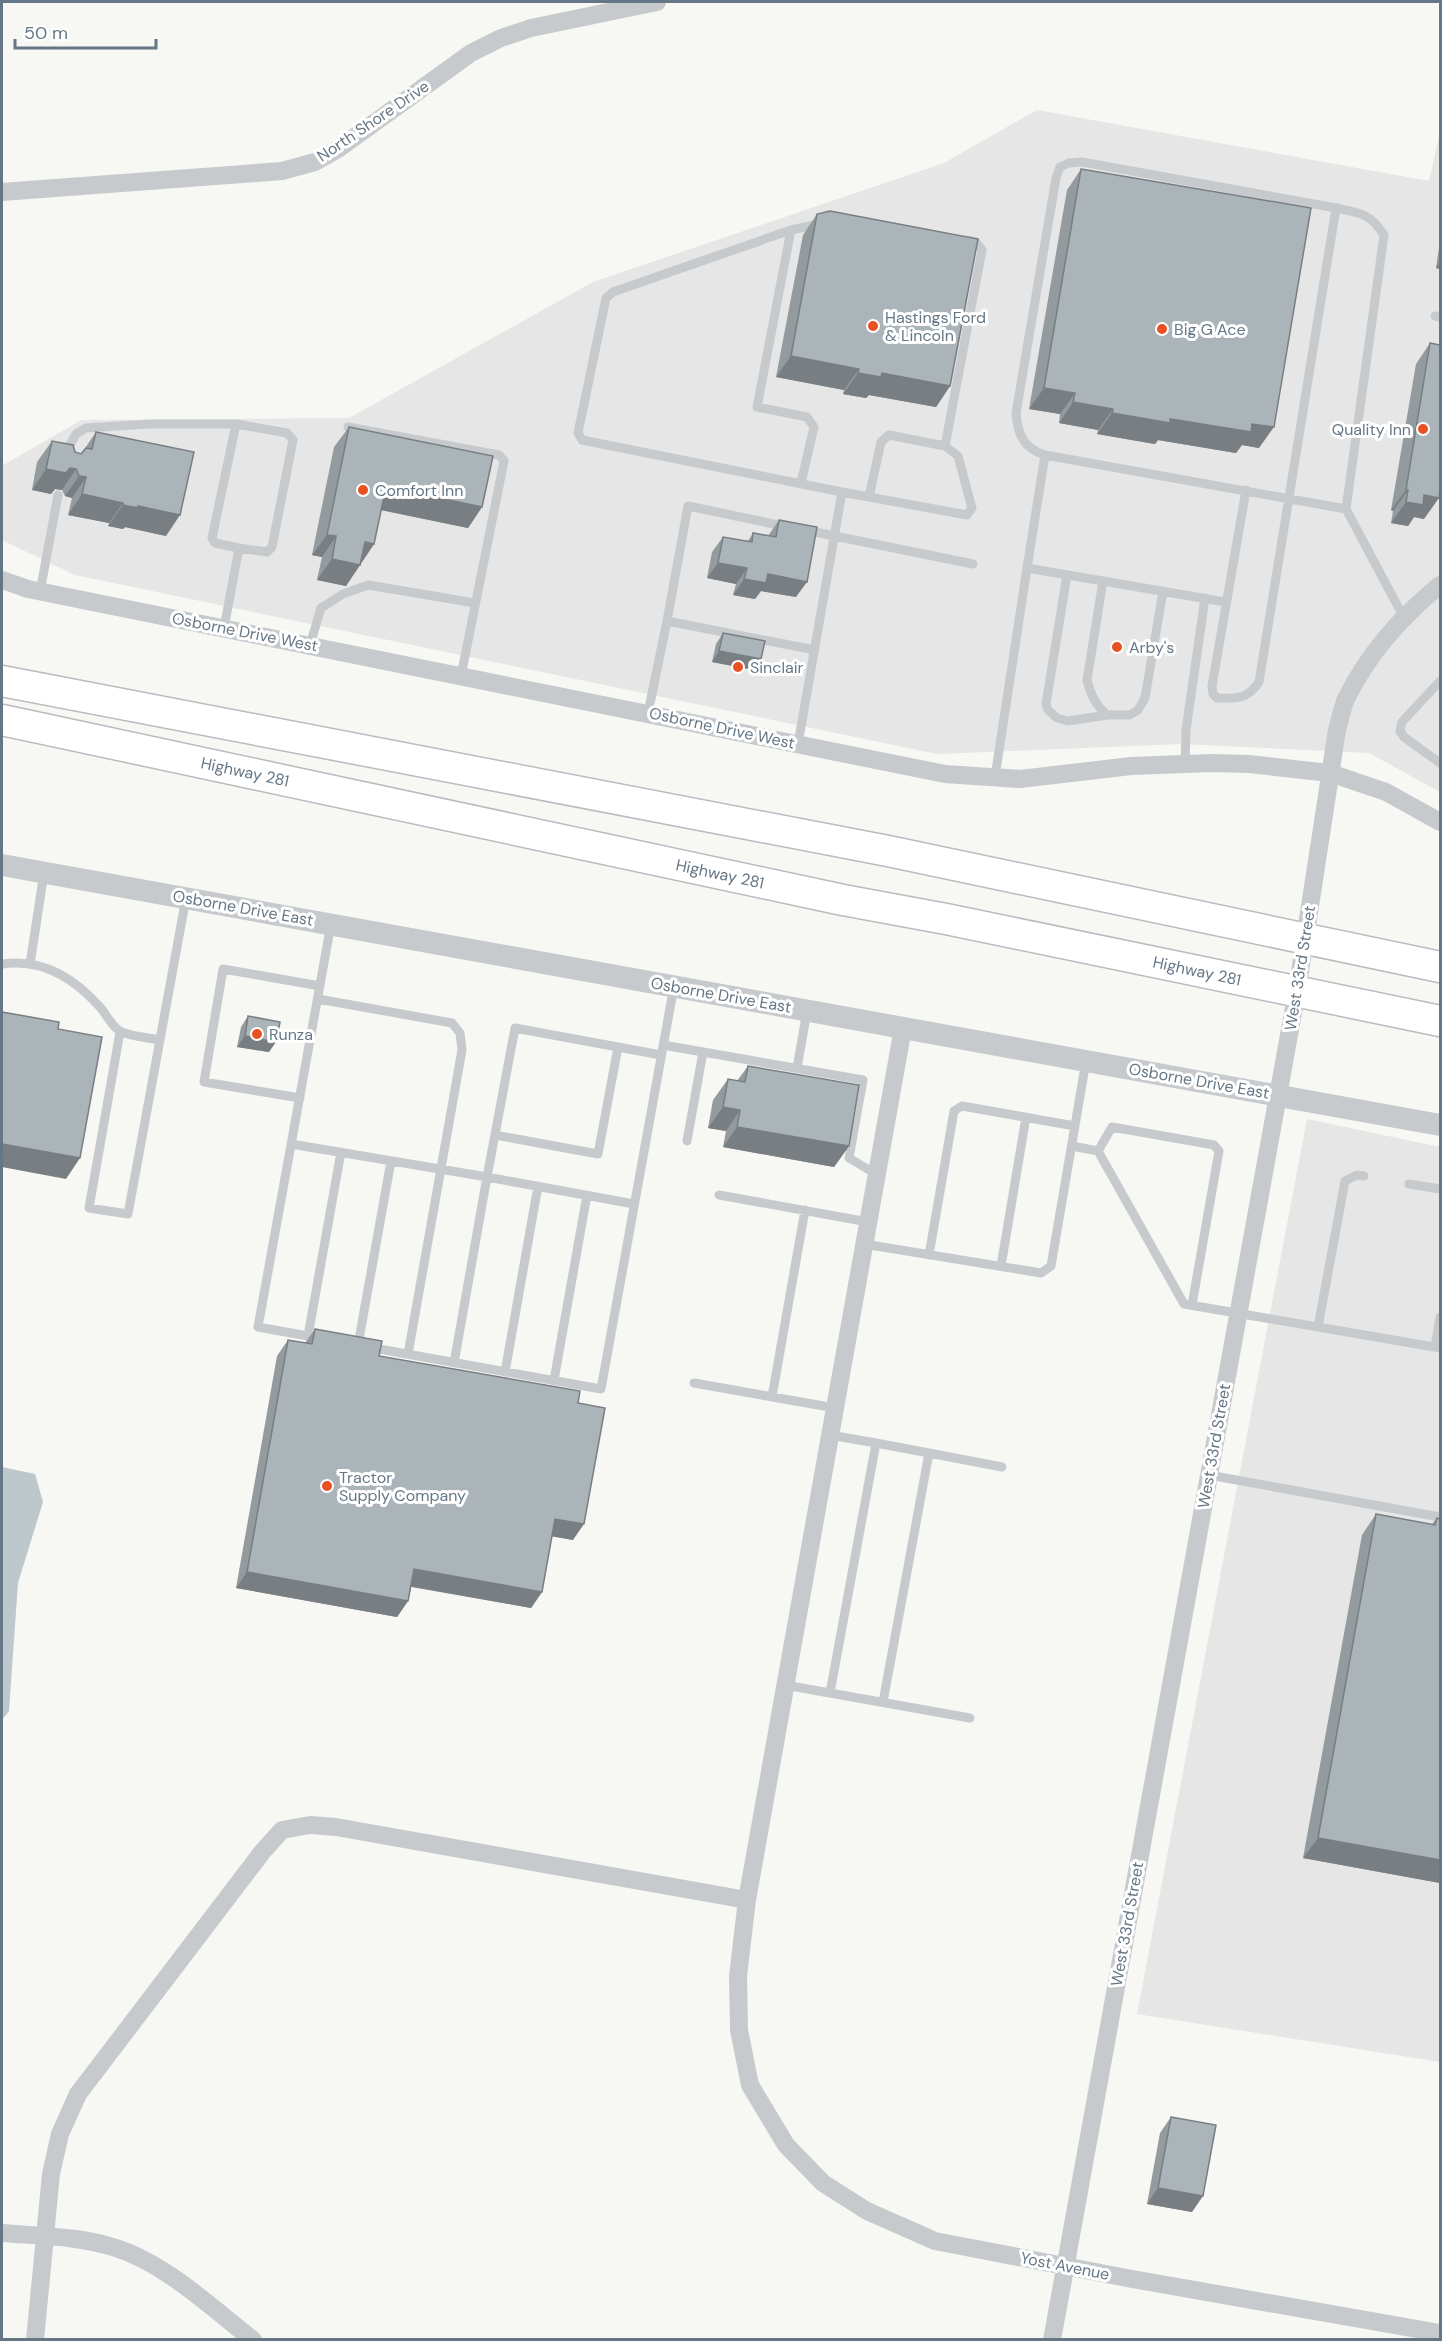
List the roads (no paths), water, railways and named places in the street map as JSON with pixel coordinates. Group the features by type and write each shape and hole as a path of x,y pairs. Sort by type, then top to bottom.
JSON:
{"highway":[{"path":"2,681 888,851 1440,967"},
{"name":"Highway 281","path":"2,720 843,900 1440,1021"}],"street":[{"name":"North Shore Drive","path":"2,192 260,174 315,162 338,149 471,53 501,38 531,28 657,2"},
{"name":"Osborne Drive West","path":"2,579 40,592 945,774 1020,779 1131,766 1249,764 1330,773 1386,792 1440,822"},
{"name":"West 33rd Street","path":"1052,2340 1297,991 1330,773 1345,700 1386,637 1419,602 1440,585"},
{"name":"Osborne Drive East","path":"2,865 1440,1125"},
{"name":"Yost Avenue","path":"903,1028 747,1900 738,1977 739,2030 750,2085 786,2145 823,2183 867,2211 935,2241 1440,2333"},
{"path":"35,2340 51,2174 60,2134 78,2094 255,1860 282,1830 310,1825 336,1827 747,1900"},
{"path":"2,2233 103,2244 145,2260 186,2288 253,2340"}],"lane":[{"path":"1346,508 1045,455 1034,452 1023,443 1018,430 1016,413 1056,178 1060,167 1069,163 1082,162 1336,208 1367,214 1378,225 1384,235 1346,508 1404,618"},
{"path":"1246,490 1212,686 1213,694 1217,698 1240,699 1252,692 1259,682 1336,208"},
{"path":"831,222 791,230 613,292 606,298 578,433 582,440 842,492 967,516 972,508 958,456 945,446 889,435 881,441 869,497"},
{"path":"791,230 757,407 807,417 814,426 801,483"},
{"path":"945,446 982,250 976,242 954,238"},
{"path":"64,468 70,445 76,434 86,428 150,424 236,424 287,434 292,440 272,547 267,552 215,543 212,538 236,424"},
{"path":"348,427 499,455 504,461 461,676"},
{"path":"995,777 1045,455"},
{"path":"798,744 842,492"},
{"path":"40,592 58,495"},
{"path":"648,713 668,621 688,506 973,564"},
{"path":"224,628 239,548"},
{"path":"1027,568 1225,602"},
{"path":"1067,574 1046,704 1048,710 1057,718 1068,721 1107,715 1130,715 1138,710 1143,703 1163,591"},
{"path":"1103,581 1087,680 1089,690 1101,710 1107,715"},
{"path":"310,645 321,608 343,594 368,585 475,603"},
{"path":"1185,764 1186,730 1205,598"},
{"path":"668,621 815,650"},
{"path":"1440,681 1402,722 1400,731 1404,737 1440,763"},
{"path":"30,964 44,873"},
{"path":"120,1032 89,1208 128,1214 186,898"},
{"path":"328,1340 258,1327 331,924"},
{"path":"2,964 13,962 42,965 61,974 99,1005 120,1032 160,1040"},
{"path":"300,1098 204,1082 224,969 320,986"},
{"path":"391,1161 353,1344 601,1389 674,986"},
{"path":"318,999 452,1023 460,1033 462,1050 408,1354"},
{"path":"797,1068 807,1011"},
{"path":"454,1363 515,1028 618,1047 703,1052 863,1080 849,1158 876,1174"},
{"path":"495,1135 598,1154 618,1047"},
{"path":"687,1141 703,1052"},
{"path":"864,1244 1041,1274 1051,1266 1086,1061"},
{"path":"929,1255 954,1111 962,1106 1075,1126"},
{"path":"1001,1266 1026,1117"},
{"path":"1098,1151 1112,1127 1214,1145 1219,1151 1192,1305"},
{"path":"291,1144 634,1204"},
{"path":"1072,1146 1098,1151 1184,1304 1438,1348 1440,1317"},
{"path":"308,1336 341,1152"},
{"path":"1318,1327 1345,1181 1357,1175 1365,1176"},
{"path":"1409,1184 1440,1189"},
{"path":"505,1372 538,1186"},
{"path":"554,1380 587,1195"},
{"path":"719,1195 868,1222"},
{"path":"772,1397 805,1210"},
{"path":"694,1383 835,1408"},
{"path":"830,1435 1002,1467"},
{"path":"830,1693 876,1443"},
{"path":"883,1702 929,1453"},
{"path":"1209,1474 1440,1517"},
{"path":"785,1685 970,1718"}],"place":[{"name":"Hastings Ford & Lincoln","path":"873,326"},
{"name":"Big G Ace","path":"1162,329"},
{"name":"Quality Inn","path":"1423,429"},
{"name":"Comfort Inn","path":"363,490"},
{"name":"Arby's","path":"1117,647"},
{"name":"Sinclair","path":"738,667"},
{"name":"Runza","path":"257,1034"},
{"name":"Tractor Supply Company","path":"327,1486"}]}
